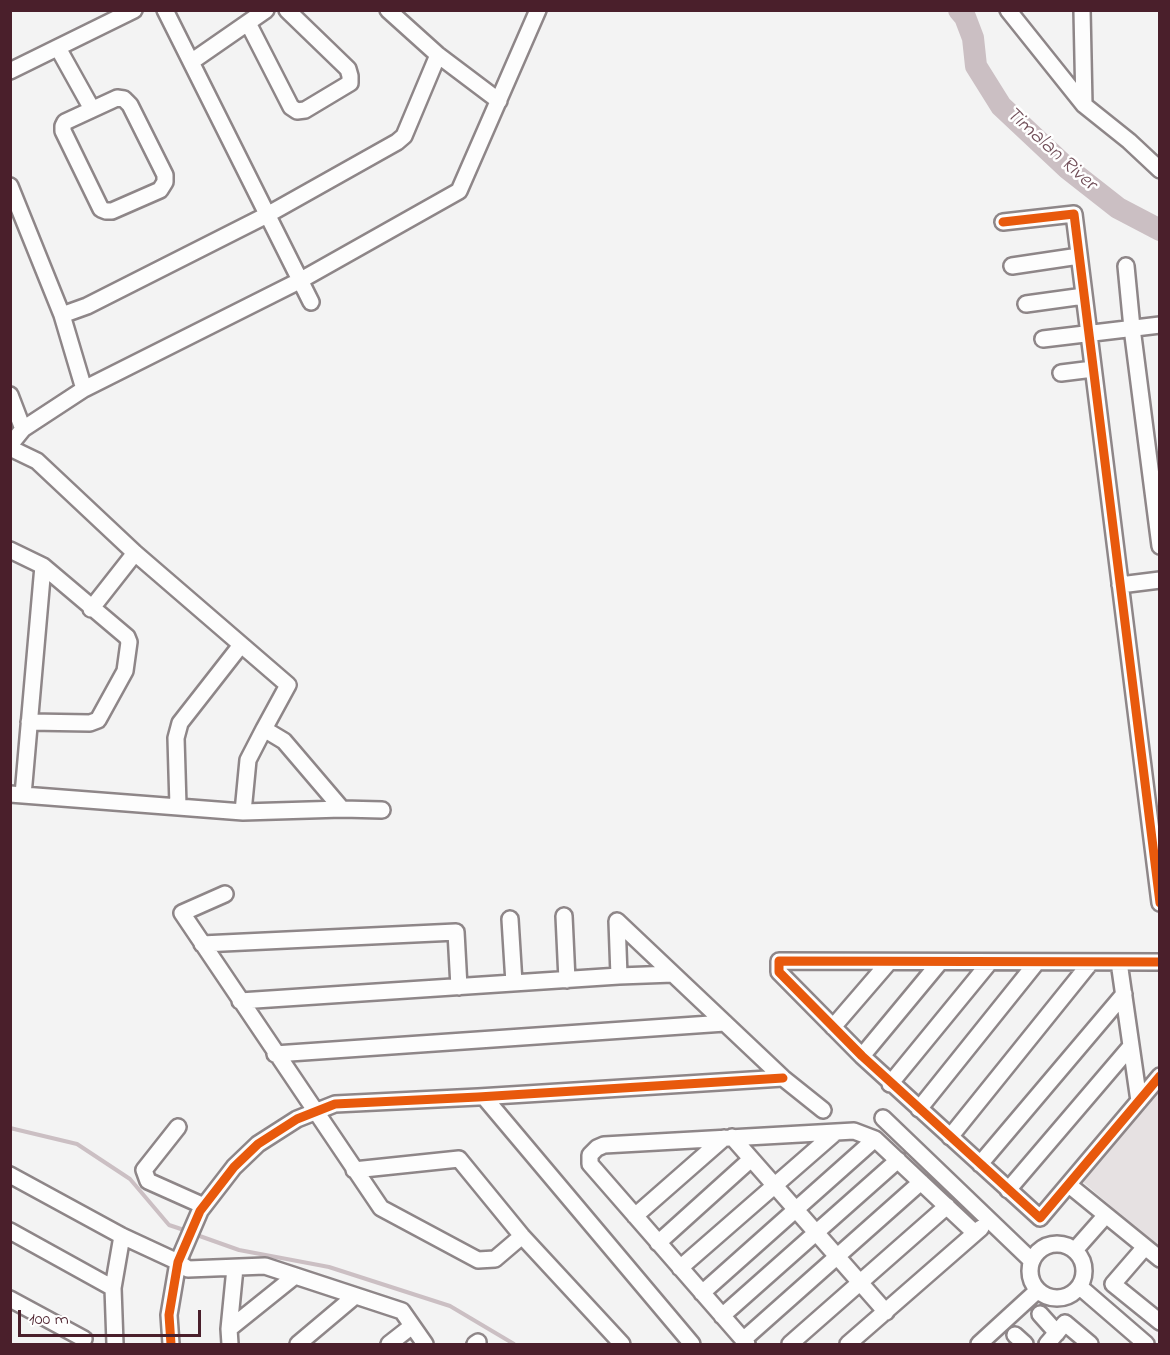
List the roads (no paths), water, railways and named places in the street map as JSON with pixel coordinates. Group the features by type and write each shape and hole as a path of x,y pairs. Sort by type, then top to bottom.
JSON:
{"street":[{"path":"10,71 134,10"},
{"path":"165,10 311,302"},
{"path":"190,62 266,10"},
{"path":"248,23 291,108 297,111 305,110 350,83 350,76 348,69 287,10"},
{"path":"388,10 438,55 499,101"},
{"path":"243,812 248,760 288,685 135,553 38,461 10,446 23,429 84,389 301,280 459,191 538,10"},
{"path":"1008,10 1084,105 1129,141 1160,170"},
{"path":"1082,10 1084,105"},
{"path":"58,48 92,109"},
{"path":"62,315 87,306 267,215 398,142 404,136 438,55"},
{"path":"117,98 124,99 130,105 165,175 165,182 160,190 112,211 101,209 63,131 65,122 92,109 117,98"},
{"path":"10,186 62,315 84,389"},
{"path":"1003,222 1074,214 1120,585 1154,807 1160,903"},
{"path":"1012,266 1079,256"},
{"path":"1126,266 1160,546"},
{"path":"1026,304 1084,296"},
{"path":"1043,339 1160,325"},
{"path":"1061,373 1093,369"},
{"path":"10,395 23,429"},
{"path":"10,550 43,567 129,642 125,671 98,720 90,723 29,722"},
{"path":"92,609 135,553"},
{"path":"43,567 29,722 17,794 243,812 382,810"},
{"path":"1120,585 1160,580"},
{"path":"178,806 176,738 180,723 241,645"},
{"path":"264,729 284,741 342,809"},
{"path":"225,894 182,913 314,1112 381,1208 478,1260 495,1259 522,1236"},
{"path":"564,916 567,980"},
{"path":"510,919 514,983"},
{"path":"619,976 617,921 783,1078 823,1110"},
{"path":"202,944 456,932 459,987"},
{"path":"1160,962 779,962 779,972 862,1056 1040,1218 1160,1076"},
{"path":"833,1027 889,962"},
{"path":"862,1056 940,962"},
{"path":"890,1083 990,962"},
{"path":"919,1109 1037,962"},
{"path":"950,1137 1091,962"},
{"path":"1119,962 1139,1101"},
{"path":"240,1001 673,974"},
{"path":"980,1164 1124,994"},
{"path":"275,1054 725,1023"},
{"path":"1008,1190 1131,1046"},
{"path":"171,1344 170,1315 178,1262 202,1208 234,1167 258,1144 297,1119 335,1104 783,1078"},
{"path":"484,1097 692,1344"},
{"path":"883,1119 1032,1261"},
{"path":"178,1127 144,1170 148,1180 202,1208"},
{"path":"921,1182 745,1342 590,1164 590,1155 593,1150 604,1145 854,1131 875,1139 947,1206 975,1233"},
{"path":"680,1268 836,1132"},
{"path":"728,1138 886,1311"},
{"path":"635,1216 728,1138"},
{"path":"702,1293 875,1139"},
{"path":"354,1170 459,1159 522,1236 622,1344"},
{"path":"658,1243 750,1160"},
{"path":"722,1316 898,1160"},
{"path":"10,1174 122,1236 188,1269 265,1266 402,1311 425,1344"},
{"path":"1069,1185 1160,1259"},
{"path":"790,1344 947,1206"},
{"path":"1075,1250 1106,1215"},
{"path":"848,1344 990,1221"},
{"path":"10,1231 113,1288"},
{"path":"115,1344 113,1288 122,1236"},
{"path":"1062,1244 1075,1250 1080,1255 1085,1268 1080,1287 1070,1296 1056,1298 1049,1297 1038,1290 1031,1278 1032,1261 1037,1253 1049,1245 1062,1244"},
{"path":"1145,1247 1113,1284 1160,1322"},
{"path":"231,1344 229,1329 236,1268"},
{"path":"229,1329 295,1276"},
{"path":"1080,1287 1146,1344"},
{"path":"979,1344 1038,1290"},
{"path":"298,1344 355,1296"},
{"path":"10,1299 84,1339"},
{"path":"1041,1314 1052,1339 1065,1323 1090,1344"},
{"path":"388,1344 412,1326"}],"waterway":[{"name":"Timalan River","path":"959,10 965,17 973,38 976,66 1001,106 1067,168 1118,208 1160,230"},
{"path":"10,1128 77,1144 130,1179 169,1225 187,1231"},
{"path":"194,1234 239,1250 329,1267 450,1306 514,1344"}]}
